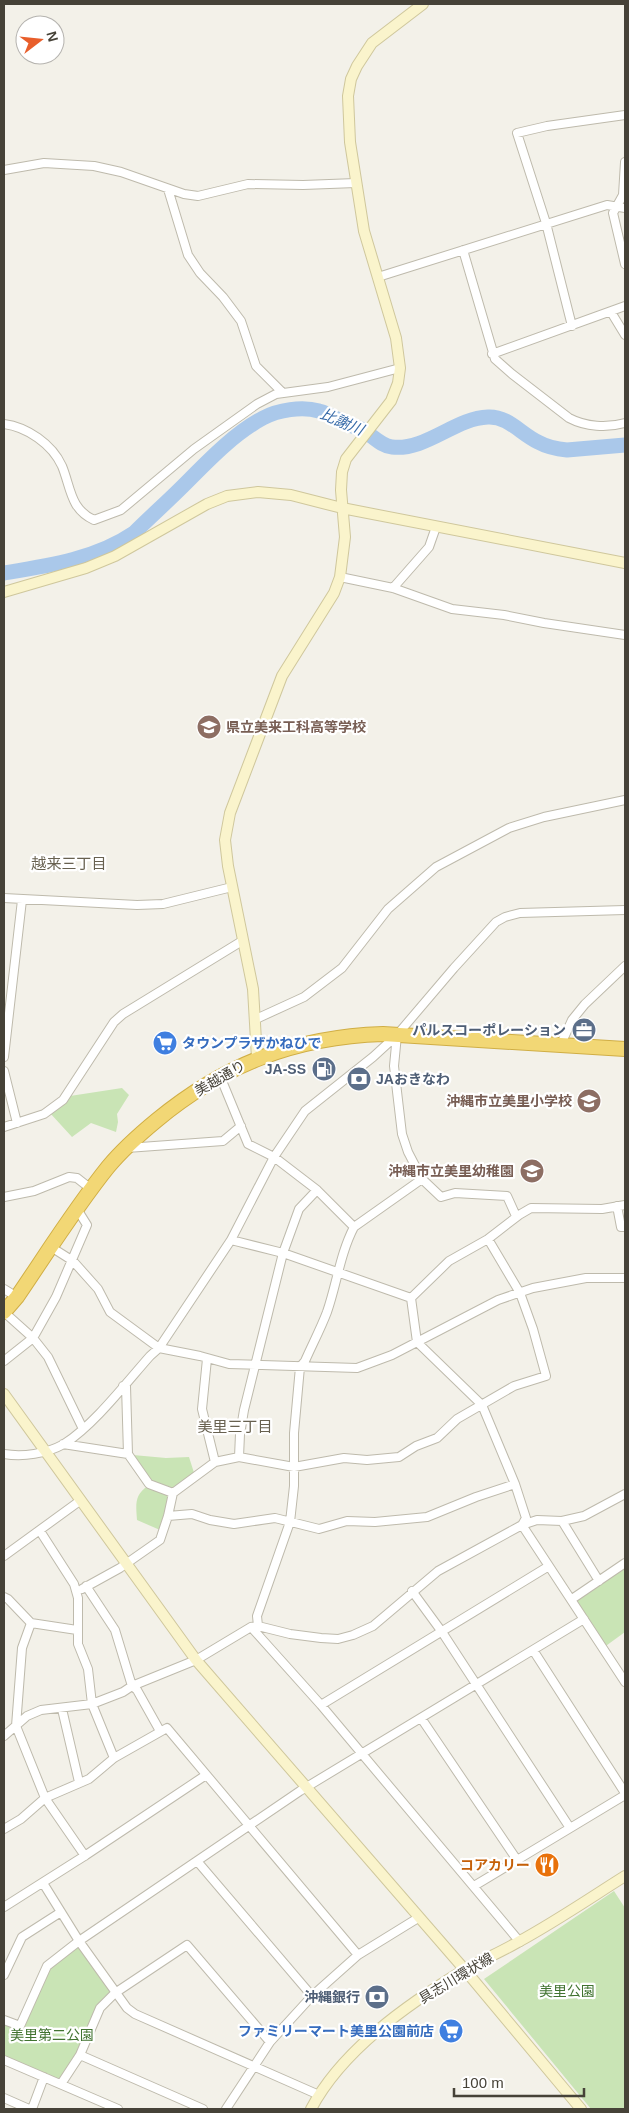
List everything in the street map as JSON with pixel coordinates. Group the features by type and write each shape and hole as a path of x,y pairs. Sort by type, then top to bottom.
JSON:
{"highway":[{"name":"美越通り","path":"4,1312 17,1297 91,1189 126,1148 182,1101 220,1076 257,1058 301,1045 340,1037 397,1035 625,1049"}],"street":[{"path":"257,1058 253,989 242,941 225,840 230,813 282,676 334,593 340,577 345,537 342,508 342,472 346,459 391,401 398,383 400,368 396,338 364,231 347,118 348,96 351,79 361,58 372,43 423,4"},
{"path":"572,326 546,223 517,133 547,126 625,115"},
{"path":"625,162 623,195 615,207 614,217 625,264"},
{"path":"4,170 44,163 94,166 121,172 184,194 198,196 248,184 356,183"},
{"path":"168,189 188,255 200,273 223,297 241,321 256,366 283,393"},
{"path":"378,277 607,205 625,208"},
{"path":"463,250 495,359 569,418 580,424 592,426 625,423"},
{"path":"492,354 625,306"},
{"path":"611,312 625,335"},
{"path":"4,424 31,433 39,438 61,464 73,501 80,512 94,520 121,510 202,443 257,404 276,394 328,388 400,368"},
{"path":"4,592 86,568 115,556 207,504 227,496 258,492 282,494 436,527 625,563"},
{"path":"393,588 429,547 436,527"},
{"path":"340,577 393,588 452,609 504,615 544,624 625,635"},
{"path":"256,1019 304,996 342,968 388,909 436,868 509,828 544,817 625,800"},
{"path":"4,898 136,905 163,904 232,887"},
{"path":"4,1057 22,900"},
{"path":"4,1454 30,1455 63,1444 83,1429 159,1348 231,1240 274,1157 300,1118 311,1105 373,1057 397,1035 483,936 505,916 520,913 625,910"},
{"path":"4,1127 44,1114 64,1100 114,1022 123,1014 242,941"},
{"path":"561,1044 572,1020 585,1004 625,966"},
{"path":"397,1035 394,1066 402,1134 408,1152 422,1179 441,1197 455,1193 507,1196 516,1216"},
{"path":"4,1071 17,1123"},
{"path":"220,1076 248,1144 274,1157 317,1190 354,1227"},
{"path":"126,1148 223,1141 241,1126"},
{"path":"4,1197 34,1191 69,1177 78,1178 91,1189"},
{"path":"255,1626 290,1522 294,1434 300,1367 305,1361 327,1312 348,1239 354,1227 422,1179"},
{"path":"239,1457 244,1410 283,1253 299,1208 317,1190"},
{"path":"411,1298 449,1261 488,1239 516,1216 531,1208 602,1209 621,1205 620,1227 625,1227"},
{"path":"4,1361 33,1338 56,1297 87,1225 77,1209"},
{"path":"76,1593 125,1564 160,1540 173,1493 215,1462 239,1457 294,1467 344,1458 367,1460 399,1457 416,1446 437,1438 457,1419 514,1386 546,1376 533,1329 520,1293 488,1239"},
{"path":"231,1240 283,1253 411,1298"},
{"path":"51,1247 73,1261 98,1289 110,1312 159,1348 229,1364 357,1368 392,1355 498,1300 552,1284 586,1278 625,1278"},
{"path":"4,1288 17,1297"},
{"path":"411,1298 418,1342 482,1404 515,1484 526,1518 522,1525"},
{"path":"4,1312 33,1338 48,1357 83,1429"},
{"path":"206,1359 202,1409 215,1462"},
{"path":"123,1386 126,1386 128,1405 128,1454 149,1484 173,1493"},
{"path":"4,1394 196,1660 465,1970 581,2109"},
{"path":"63,1444 128,1454"},
{"path":"168,1516 192,1514 210,1520 234,1524 275,1518 319,1529 347,1521 395,1521 427,1517 476,1497 515,1484"},
{"path":"4,1736 27,1716 41,1710 92,1704 123,1692 132,1686 196,1660 255,1626 290,1634 338,1639 353,1635 373,1626 412,1591 438,1571 522,1525 537,1520 562,1521 584,1516 625,1494"},
{"path":"4,1556 81,1500"},
{"path":"562,1521 599,1581"},
{"path":"522,1525 625,1682"},
{"path":"40,1531 74,1584 78,1644 88,1669 92,1704 114,1758"},
{"path":"572,1599 625,1563"},
{"path":"321,1705 549,1566"},
{"path":"86,1586 115,1630 132,1686 137,1690 160,1731"},
{"path":"412,1591 442,1632 570,1828"},
{"path":"5,1596 31,1623 77,1630"},
{"path":"4,2020 20,2026 47,1966 79,1941 306,1788 584,1619"},
{"path":"31,1623 22,1648 16,1726 45,1798 85,1856"},
{"path":"255,1626 520,1942"},
{"path":"474,1886 625,1794 533,1650"},
{"path":"62,1709 79,1782"},
{"path":"421,1718 517,1860"},
{"path":"4,1829 20,1819 45,1798 89,1778 114,1758 167,1728 358,1955"},
{"path":"4,1907 85,1856 206,1775"},
{"path":"198,1861 312,1996"},
{"name":"具志川環状線","path":"311,2109 319,2095 368,2039 407,2007 465,1970 520,1942 625,1876"},
{"path":"43,1883 79,1941 127,2008 135,2014 319,2095"},
{"path":"4,1975 22,1937 62,1912"},
{"path":"226,2109 270,2042 312,1996 358,1955 418,1918"},
{"path":"61,2084 80,2055 100,2008 115,1993 187,1945 270,2042"},
{"path":"80,2055 203,2109"},
{"path":"4,2060 118,2109"},
{"path":"4,2098 30,2109 44,2077"}],"green space":[{"path":"122,1088 129,1095 117,1114 116,1132 91,1123 72,1137 50,1113 70,1096"},
{"path":"133,1455 166,1458 189,1457 196,1479 173,1490 151,1482"},
{"path":"148,1486 168,1494 160,1530 137,1520 136,1505 138,1497 143,1489"},
{"path":"625,1563 625,1632 603,1648 572,1599"},
{"name":"美里公園","path":"614,1891 625,1908 625,2109 591,2109 484,1979"},
{"name":"美里第二公園","path":"79,1941 115,1993 100,2008 61,2084 4,2060 4,2020 20,2026 47,1966"}],"waterway":[{"name":"比謝川","path":"4,573 71,560 119,542 134,533 211,458 241,432 263,418 283,411 305,409 322,412 361,429 381,443 392,447 405,447 417,444 464,423 488,417 502,419 532,439 555,448 567,450 625,445"}],"place":[{"name":"県立美来工科高等学校","path":"209,727"},
{"name":"パルスコーポレーション","path":"584,1030"},
{"name":"タウンプラザかねひで","path":"165,1043"},
{"name":"JA-SS","path":"324,1069"},
{"name":"JAおきなわ","path":"359,1079"},
{"name":"沖縄市立美里小学校","path":"589,1101"},
{"name":"沖縄市立美里幼稚園","path":"532,1171"},
{"name":"コアカリー","path":"547,1865"},
{"name":"沖縄銀行","path":"377,1997"},
{"name":"ファミリーマート美里公園前店","path":"451,2031"}],"district":[{"name":"越来三丁目","path":"69,864"},
{"name":"美里三丁目","path":"235,1427"}]}
